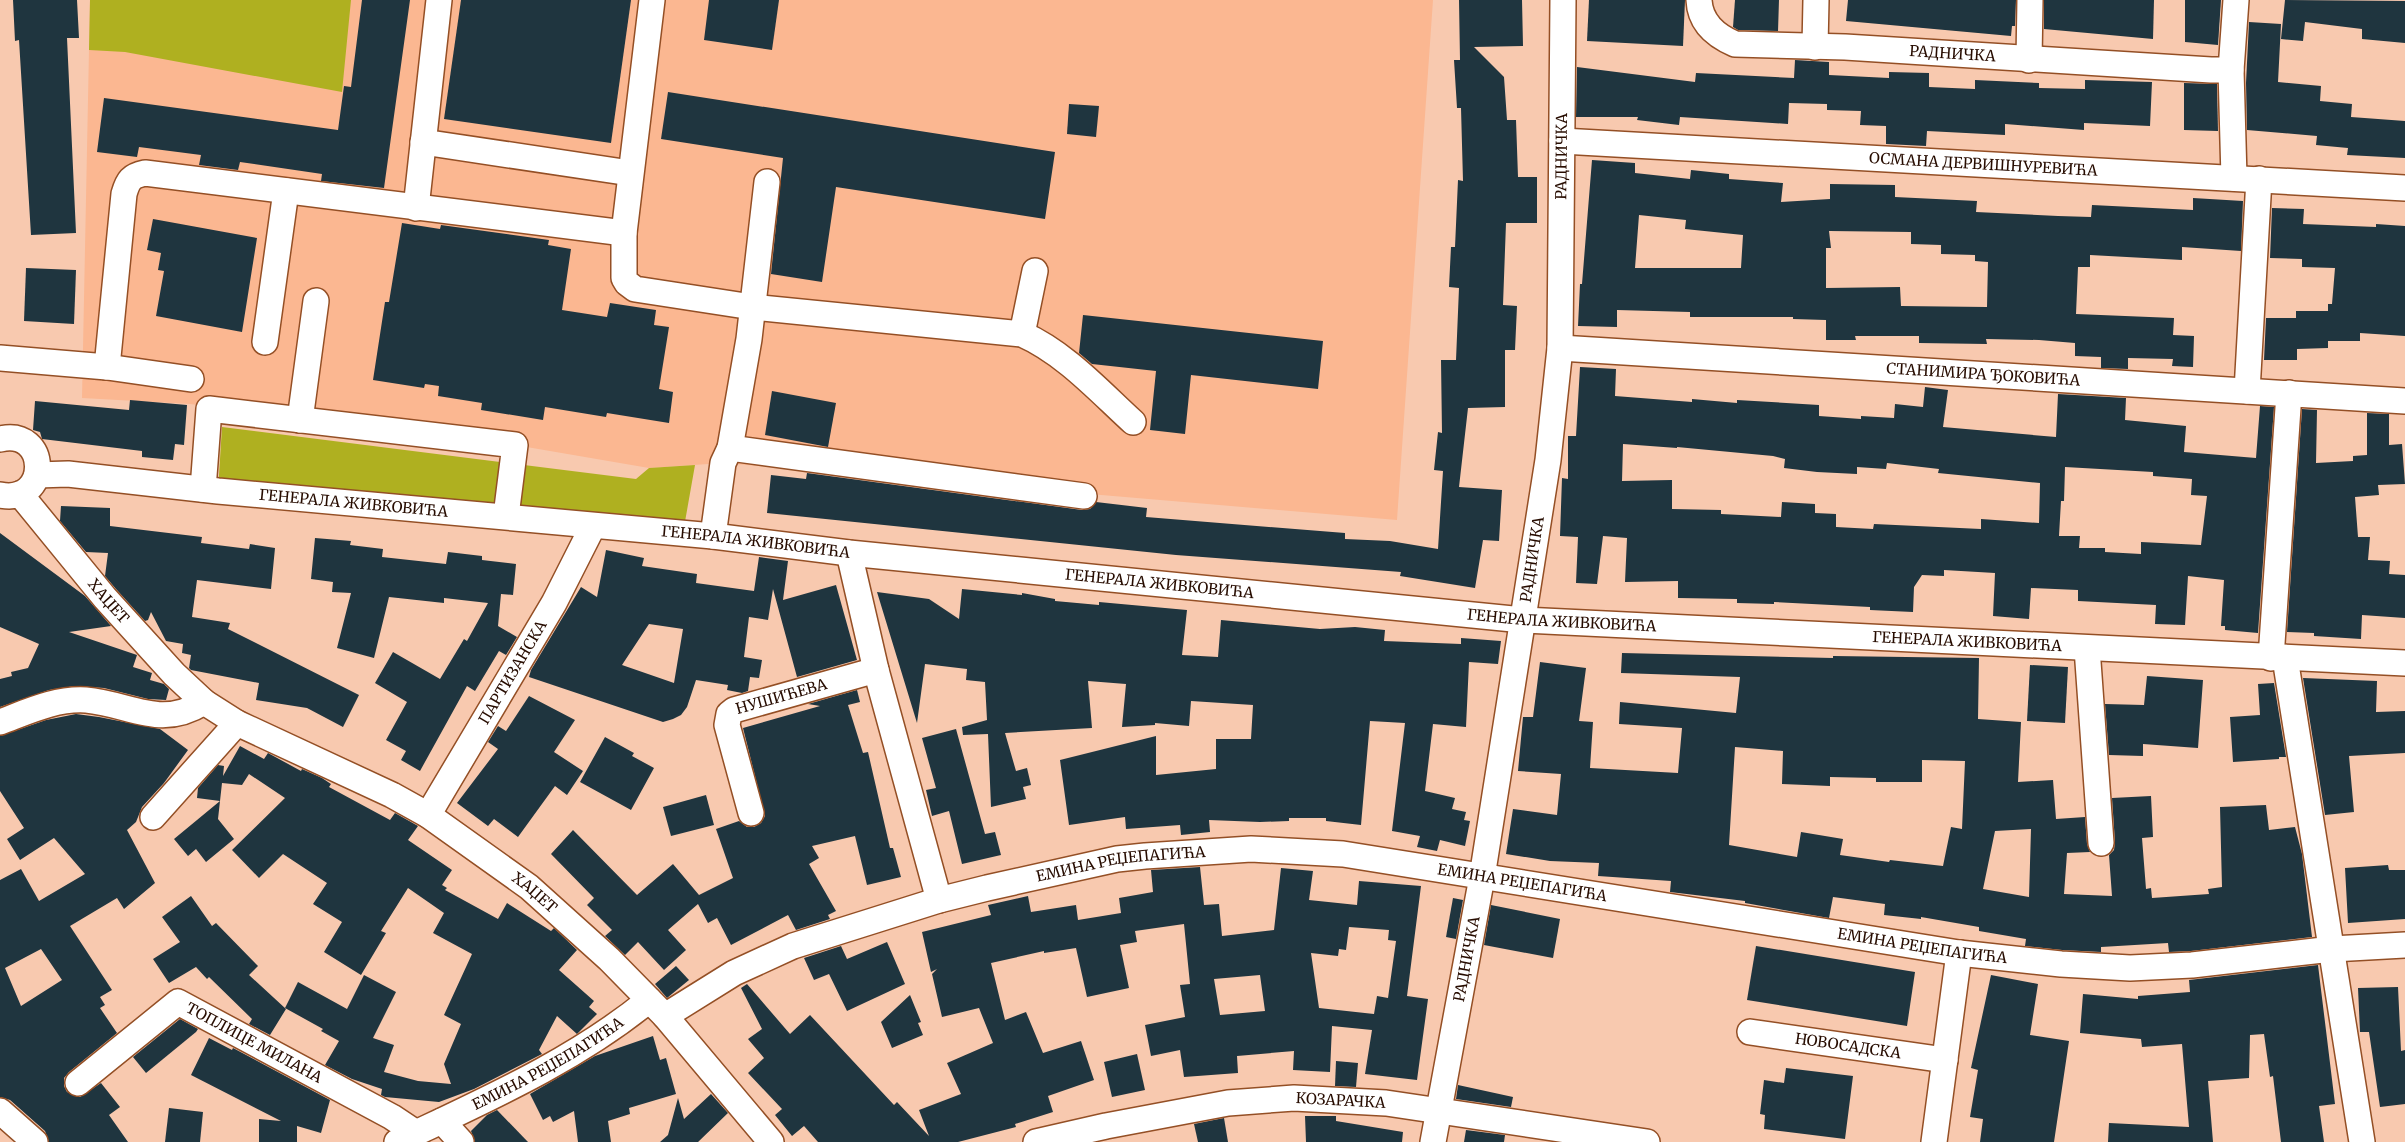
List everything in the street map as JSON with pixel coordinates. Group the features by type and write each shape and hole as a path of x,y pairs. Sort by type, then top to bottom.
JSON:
{"street":[{"path":"416,208 439,0"},
{"path":"652,0 624,233 624,278 635,289 752,307 1022,334 1039,341 1060,356 1134,422"},
{"name":"РАДНИЧКА","path":"1433,1142 1437,1110 1482,877 1548,460 1560,348 1563,0"},
{"name":"РАДНИЧКА","path":"1699,0 1702,16 1706,24 1724,39 1747,45 1815,47 2228,70"},
{"path":"1815,47 1816,0"},
{"path":"2029,60 2030,0"},
{"path":"2234,178 2228,70 2236,0"},
{"name":"ОСМАНА ДЕРВИШНУРЕВИЋА","path":"1562,141 2405,188"},
{"path":"423,142 630,173"},
{"path":"107,367 124,194 127,183 132,176 145,173 624,233"},
{"path":"2247,391 2258,180"},
{"path":"713,536 723,463 730,448 752,307 767,182"},
{"path":"265,342 286,191"},
{"path":"1022,334 1035,271"},
{"path":"300,420 316,301"},
{"name":"СТАНИМИРА ЂОКОВИЋА","path":"1560,348 2405,401"},
{"path":"0,358 107,367 190,379"},
{"path":"2290,393 2278,658 2332,949 2362,1142"},
{"path":"203,488 209,408 515,445 506,516"},
{"path":"0,439 10,437 28,445 36,455 37,475 30,486 10,494"},
{"path":"730,448 1084,496"},
{"name":"ГЕНЕРАЛА ЖИВКОВИЋА","path":"37,475 68,474 593,526 713,536 850,553 1523,620 2405,663"},
{"name":"ХАЏЕТ","path":"10,494 174,674 204,702 236,722 392,795 428,816 536,892 602,952 657,1008 771,1142"},
{"name":"ПАРТИЗАНСКА","path":"428,816 554,604 593,526"},
{"path":"850,553 876,670 939,900"},
{"path":"2087,648 2100,843"},
{"name":"НУШИЋЕВА","path":"751,813 727,725 729,714 734,710 876,670"},
{"path":"0,722 55,703 85,700 150,715 166,716 181,714 204,702"},
{"path":"153,817 236,722"},
{"name":"ЕМИНА РЕЏЕПАГИЋА","path":"407,1137 486,1101 657,1008 793,946 939,900 1117,859 1215,850 1281,850 1343,854 1959,953 2061,964 2130,968 2192,965 2332,949 2405,945"},
{"path":"1934,1142 1959,953"},
{"name":"ТОПЛИЦЕ МИЛАНА","path":"78,1083 178,1002 384,1113 407,1137"},
{"name":"НОВОСАДСКА","path":"1750,1032 1945,1060"},
{"name":"КОЗАРАЧКА","path":"1036,1142 1154,1116 1260,1099 1334,1098 1437,1110 1647,1142"},
{"path":"0,1111 35,1142"},
{"path":"442,1121 461,1142"}],"shaded area":[{"path":"90,0 1433,0 1397,520 723,463 649,468 515,445 190,404 82,398"},
{"path":"90,0 351,0 342,92 125,52 89,50"},
{"path":"222,427 636,479 649,468 695,465 683,533 218,491"}],"building":[{"path":"13,0 77,0 79,38 67,38 76,233 31,235 19,40 15,41"},
{"path":"362,0 410,0 384,188 321,181 322,174 240,162 238,170 199,165 201,155 139,147 137,157 97,152 104,98 338,130 344,86 351,87"},
{"path":"461,0 631,0 611,143 444,119"},
{"path":"709,0 779,0 772,50 704,40"},
{"path":"1459,0 1522,0 1523,46 1474,47 1504,77 1507,120 1516,120 1518,177 1537,177 1537,223 1506,223 1503,305 1517,306 1515,350 1505,350 1505,407 1468,408 1459,487 1502,490 1499,541 1483,540 1475,588 1400,576 1401,572 1176,555 767,513 771,475 806,479 807,473 1082,510 1090,509 1096,502 1147,508 1146,517 1345,533 1345,539 1390,541 1438,549 1443,471 1434,470 1438,432 1442,433 1441,360 1456,360 1459,288 1449,287 1451,247 1455,247 1458,180 1463,181 1461,108 1457,108 1454,60 1460,60"},
{"path":"1589,0 1685,0 1683,46 1587,41"},
{"path":"1735,0 1779,0 1778,31 1738,30 1733,27"},
{"path":"1848,0 2016,0 2015,26 2012,26 2011,36 1846,21"},
{"path":"2044,0 2154,0 2153,39 2044,29"},
{"path":"2185,0 2221,0 2218,45 2185,42"},
{"path":"2285,0 2405,1 2405,43 2362,39 2362,29 2305,22 2303,41 2281,39"},
{"path":"2249,22 2281,24 2278,82 2321,86 2320,101 2352,104 2351,117 2405,121 2405,158 2347,155 2348,148 2316,145 2317,136 2247,130 2246,83"},
{"path":"1795,60 1829,62 1829,75 1889,78 1889,72 1929,73 1929,87 1975,89 1975,80 2039,83 2039,88 2085,89 2085,80 2152,82 2150,126 2084,123 2084,130 2005,124 2005,135 1927,131 1926,146 1886,144 1886,126 1860,125 1861,111 1827,110 1827,104 1789,103 1788,124 1680,117 1679,125 1637,120 1638,117 1576,117 1577,67 1695,82 1696,73 1794,78"},
{"path":"2184,83 2217,84 2218,131 2184,130"},
{"path":"668,92 1055,152 1045,219 836,187 822,282 771,274 783,158 661,139"},
{"path":"1069,104 1099,106 1096,137 1067,134"},
{"path":"1592,160 1635,163 1635,173 1690,179 1691,170 1729,174 1729,179 1783,183 1781,202 1830,199 1830,184 1895,185 1895,197 1977,201 1976,212 2058,216 2091,217 2092,205 2193,210 2193,198 2243,201 2241,251 2182,247 2182,260 2090,255 2090,267 2078,267 2076,314 2174,318 2173,335 2194,336 2193,367 2172,366 2173,359 2128,358 2128,369 2101,368 2101,357 2075,356 2075,343 2039,340 1986,339 1987,344 1919,343 1919,336 1855,336 1856,340 1826,340 1826,320 1793,319 1793,317 1690,317 1690,312 1617,310 1617,327 1578,326 1580,284 1582,284","holes":["1639,215 1686,220 1685,229 1743,235 1741,268 1635,268","1829,231 1911,232 1911,244 1941,245 1941,254 1975,255 1975,261 1988,262 1987,307 1901,306 1900,287 1826,288 1826,248 1831,248"]},
{"path":"2272,208 2304,209 2303,224 2376,227 2376,224 2405,226 2405,336 2360,333 2360,341 2328,341 2328,348 2297,349 2297,360 2264,360 2266,318 2296,318 2296,311 2328,311 2328,304 2332,304 2335,268 2302,267 2302,259 2270,258"},
{"path":"153,219 257,238 242,332 156,316 164,271 158,270 161,253 147,250"},
{"path":"402,223 440,229 441,225 549,240 548,245 571,249 562,310 607,317 610,303 656,310 654,325 669,327 659,389 673,392 669,423 607,413 606,417 545,407 543,420 481,410 482,403 438,396 439,386 425,384 424,388 373,380 385,302 389,302"},
{"path":"26,268 76,270 74,324 24,321"},
{"path":"1083,315 1323,341 1318,389 1191,375 1185,434 1150,430 1156,371 1092,364 1079,353"},
{"path":"1580,367 1616,369 1615,396 1692,402 1692,399 1737,403 1737,400 1819,405 1819,416 1861,419 1861,416 1894,418 1895,404 1923,407 1925,387 1948,390 1943,427 2056,437 2058,394 2126,398 2125,420 2186,426 2184,452 2256,458 2260,406 2274,407 2258,633 2225,630 2225,626 2221,626 2224,580 2188,576 2185,625 2155,624 2156,605 2078,601 2078,590 2031,588 2029,619 1993,616 1995,573 1944,570 1944,576 1922,575 1914,587 1913,612 1870,610 1870,607 1774,602 1774,604 1737,603 1737,599 1678,598 1678,581 1625,582 1627,538 1603,536 1597,584 1576,583 1578,537 1560,536 1562,478 1568,479 1568,436 1576,436","holes":["1623,444 1773,456 1785,459 1784,468 1817,472 1857,474 1857,467 1886,469 1887,463 1939,469 1938,473 2040,483 2039,523 1981,519 1981,529 1874,524 1873,529 1836,527 1836,514 1815,513 1815,504 1782,502 1781,517 1721,514 1721,510 1672,509 1672,480 1622,481","2065,467 2153,472 2153,476 2192,479 2191,495 2207,496 2201,545 2141,542 2141,554 2105,552 2105,548 2079,548 2080,536 2059,536 2061,501 2064,501"]},
{"path":"772,391 836,403 828,447 765,435"},
{"path":"130,400 187,405 184,445 175,444 173,460 142,457 142,451 42,439 40,432 33,430 35,401 129,410"},
{"path":"2302,409 2317,410 2316,463 2353,461 2353,456 2367,455 2367,413 2389,414 2389,445 2402,444 2405,484 2378,485 2379,495 2355,497 2358,537 2370,537 2368,560 2390,561 2389,574 2405,575 2405,618 2362,615 2361,639 2314,636 2314,633 2287,632"},
{"path":"61,506 110,508 110,526 202,537 201,543 249,549 250,544 275,548 271,589 197,580 192,617 230,623 228,629 359,695 343,727 307,708 256,700 259,683 191,670 189,668 191,655 182,653 183,644 166,641 151,612 148,620 145,621 105,576 108,553 86,552 60,521"},
{"path":"0,533 85,596 111,626 69,632 137,655 133,667 152,673 150,680 164,684 169,689 166,700 148,699 104,688 75,686 49,690 0,707 0,679 12,676 11,672 28,668 39,644 0,627"},
{"path":"315,538 351,541 350,545 383,549 382,557 446,564 448,552 482,556 482,560 516,564 513,595 501,594 498,626 517,637 506,655 499,651 475,691 467,686 420,771 401,760 406,751 386,740 407,702 375,683 393,652 440,679 464,639 467,641 488,603 444,598 444,603 389,597 374,658 337,648 351,593 332,592 333,582 311,579"},
{"path":"606,550 644,558 642,566 697,574 696,583 754,591 759,557 788,561 783,600 836,585 857,660 797,677 773,589 768,620 749,617 744,657 762,660 759,678 750,677 748,691 742,693 727,690 728,685 696,680 687,707 681,715 663,722 529,677 531,670 581,587 597,597","holes":["649,624 683,629 674,683 622,665"]},
{"path":"962,589 1022,595 1022,593 1055,599 1055,601 1099,605 1099,602 1187,610 1182,655 1218,657 1221,620 1320,629 1355,627 1385,630 1384,641 1461,644 1461,638 1501,641 1498,664 1469,662 1466,727 1433,724 1425,791 1455,798 1452,809 1466,812 1464,820 1470,821 1465,846 1440,840 1437,851 1417,847 1420,836 1392,831 1405,723 1370,721 1361,825 1326,821 1326,818 1289,818 1289,821 1260,822 1209,820 1210,832 1181,835 1180,825 1126,829 1125,817 1069,825 1060,760 1156,736 1156,775 1216,769 1216,739 1251,739 1253,705 1191,701 1189,726 1155,723 1155,725 1122,727 1126,684 1088,681 1092,728 1005,733 1016,771 1027,768 1031,785 1023,787 1026,799 991,807 988,734 963,735 962,727 987,720 985,682 966,680 967,669 925,664 917,723 877,592 929,599 959,619"},
{"path":"1622,653 1833,658 1833,656 1979,658 1978,719 2021,722 2018,782 2053,780 2056,819 2085,817 2087,844 2090,852 2067,853 2064,894 2112,896 2109,855 2114,850 2115,842 2112,798 2151,796 2153,837 2142,838 2146,889 2151,888 2152,898 2209,894 2208,889 2222,887 2220,807 2266,805 2269,830 2295,827 2302,854 2312,937 2191,951 2169,952 2168,943 2101,947 2101,952 2062,950 2025,946 2026,939 1979,931 1979,927 1921,917 1921,919 1884,915 1885,904 1833,897 1829,918 1745,903 1745,901 1670,892 1671,881 1598,876 1599,863 1550,861 1506,854 1513,809 1557,815 1561,774 1518,771 1523,717 1533,717 1540,662 1586,668 1579,721 1593,722 1590,768 1678,773 1682,728 1619,724 1620,702 1736,713 1740,677 1621,673","holes":["1735,747 1783,751 1782,784 1830,786 1830,777 1876,778 1876,782 1922,782 1922,760 1965,761 1962,829 1951,827 1943,866 1890,860 1889,862 1840,855 1843,839 1801,832 1797,857 1729,845","2031,829 2029,897 1983,889 1995,831"]},
{"path":"2030,665 2068,667 2065,723 2027,721"},
{"path":"2147,676 2203,680 2198,748 2143,744 2143,756 2109,755 2105,704 2144,705"},
{"path":"2303,678 2377,681 2376,712 2405,711 2405,753 2349,756 2354,812 2325,815"},
{"path":"2274,683 2286,757 2233,762 2230,717 2260,715 2258,684"},
{"path":"857,690 860,702 848,705 863,753 868,752 890,848 893,848 901,877 867,885 855,836 812,846 819,858 809,864 836,911 828,915 830,919 796,930 788,915 731,945 717,918 708,923 698,904 668,930 686,950 664,970 638,942 625,955 605,936 612,930 587,905 594,898 551,854 573,830 637,895 673,864 699,895 733,878 716,829 739,821 747,827 754,827 761,823 765,816 743,728 820,706 808,704"},
{"path":"529,696 575,720 554,752 583,771 567,795 555,786 518,837 494,819 488,826 457,803 498,749 488,742 498,726 506,731"},
{"path":"76,714 160,729 188,750 164,783 142,807 136,822 127,830 155,883 124,909 117,898 70,926 112,990 100,997 105,1005 100,1008 117,1033 69,1072 64,1078 64,1086 67,1092 80,1097 101,1083 120,1107 109,1115 128,1142 49,1142 45,1131 10,1100 0,1097 0,880 21,869 39,901 85,874 54,838 20,860 7,839 24,828 0,791 0,736 46,720","holes":["41,949 62,980 21,1006 5,968"]},
{"path":"956,729 985,834 995,832 1001,855 962,864 949,811 932,816 926,790 936,788 922,738"},
{"path":"605,737 634,753 632,756 654,768 631,810 580,782"},
{"path":"240,746 264,759 268,753 301,771 302,769 322,778 331,784 329,787 390,820 395,813 418,826 408,840 452,870 442,885 447,888 445,890 498,919 507,903 551,931 554,928 577,950 559,970 594,1001 589,1007 597,1014 577,1034 557,1016 539,1050 542,1054 474,1089 439,1102 385,1097 381,1095 382,1089 352,1079 325,1065 339,1041 321,1031 323,1029 285,1008 298,982 347,1009 364,975 396,992 373,1038 394,1045 384,1072 418,1081 451,1084 444,1064 461,1024 444,1015 472,954 433,933 444,913 408,888 381,931 386,933 361,975 324,952 342,922 313,904 327,883 283,854 259,878 232,850 285,798 249,774 242,785 222,783 220,801 197,798 198,788 218,765 224,766 223,776"},
{"path":"706,795 714,825 671,836 663,807"},
{"path":"220,801 218,819 234,839 206,862 196,849 188,856 174,839"},
{"path":"2388,865 2389,870 2405,870 2405,919 2348,923 2345,868"},
{"path":"1200,867 1204,905 1219,904 1222,936 1274,930 1281,868 1313,871 1309,900 1357,905 1359,881 1421,886 1407,996 1428,999 1417,1080 1365,1074 1372,1030 1332,1026 1330,1072 1293,1070 1294,1051 1237,1056 1238,1073 1184,1077 1180,1050 1151,1056 1145,1025 1185,1017 1180,985 1190,984 1184,924 1135,931 1137,942 1120,945 1129,988 1087,997 1076,948 1044,953 1044,951 991,963 1005,1020 1026,1012 1043,1053 1081,1041 1094,1080 1048,1096 1053,1112 1015,1124 1016,1127 958,1142 818,1142 804,1126 792,1136 775,1115 782,1109 748,1073 764,1058 748,1039 762,1029 741,988 747,984 790,1034 810,1015 894,1105 897,1102 929,1136 919,1110 961,1094 947,1063 993,1043 979,1008 942,1017 932,974 937,969 931,972 922,932 991,915 988,905 1028,896 1031,912 1076,905 1078,920 1121,913 1119,898 1153,892 1151,870","holes":["1349,927 1389,930 1388,940 1396,941 1388,998 1377,996 1374,1014 1319,1008 1311,953 1338,956 1339,949 1346,950","1260,975 1265,1011 1220,1015 1214,979"]},
{"path":"191,896 212,926 216,923 258,966 249,975 286,1009 270,1035 249,1024 252,1019 209,977 207,979 196,967 169,983 153,959 180,942 162,917"},
{"path":"1453,898 1463,900 1456,939 1446,937"},
{"path":"1491,905 1560,919 1553,958 1484,945"},
{"path":"887,942 905,984 847,1011 829,974 814,980 804,958 841,946 847,959"},
{"path":"1756,946 1915,972 1907,1026 1747,1000"},
{"path":"2318,965 2335,1104 2319,1106 2324,1142 2281,1142 2273,1076 2270,1077 2264,1034 2250,1035 2249,1078 2208,1081 2213,1142 2108,1142 2109,1123 2189,1127 2182,1044 2142,1047 2141,1039 2080,1033 2083,994 2138,999 2138,996 2190,992 2189,980"},
{"path":"676,966 689,980 667,998 655,984"},
{"path":"1991,975 2038,984 2030,1035 2069,1041 2054,1142 1980,1142 1983,1119 1970,1117 1978,1070 1971,1068"},
{"path":"2398,987 2401,1051 2405,1050 2405,1104 2380,1107 2369,1032 2360,1032 2358,988"},
{"path":"910,995 921,1022 918,1023 923,1035 892,1048 881,1022"},
{"path":"180,1019 198,1029 146,1073 133,1057"},
{"path":"653,1036 660,1060 666,1058 676,1094 629,1108 630,1114 608,1121 611,1142 578,1142 574,1111 553,1122 550,1116 543,1120 530,1094 595,1056"},
{"path":"209,1038 232,1050 233,1048 330,1100 321,1133 297,1126 297,1142 259,1142 259,1119 281,1121 191,1075"},
{"path":"1137,1054 1145,1090 1112,1097 1104,1062"},
{"path":"1336,1061 1358,1063 1356,1087 1335,1086"},
{"path":"1786,1068 1853,1076 1845,1139 1764,1129 1765,1115 1760,1114 1764,1080 1784,1083"},
{"path":"1458,1085 1513,1097 1511,1107 1456,1099"},
{"path":"711,1094 728,1113 698,1142 660,1142 668,1135 678,1098 684,1119"},
{"path":"169,1108 203,1112 200,1142 165,1142"},
{"path":"497,1110 528,1142 475,1142 471,1131 487,1115"},
{"path":"1305,1116 1336,1116 1336,1121 1403,1132 1402,1142 1306,1142"},
{"path":"1224,1118 1228,1142 1198,1142 1194,1124"},
{"path":"1466,1130 1505,1135 1504,1142 1464,1142"}]}
